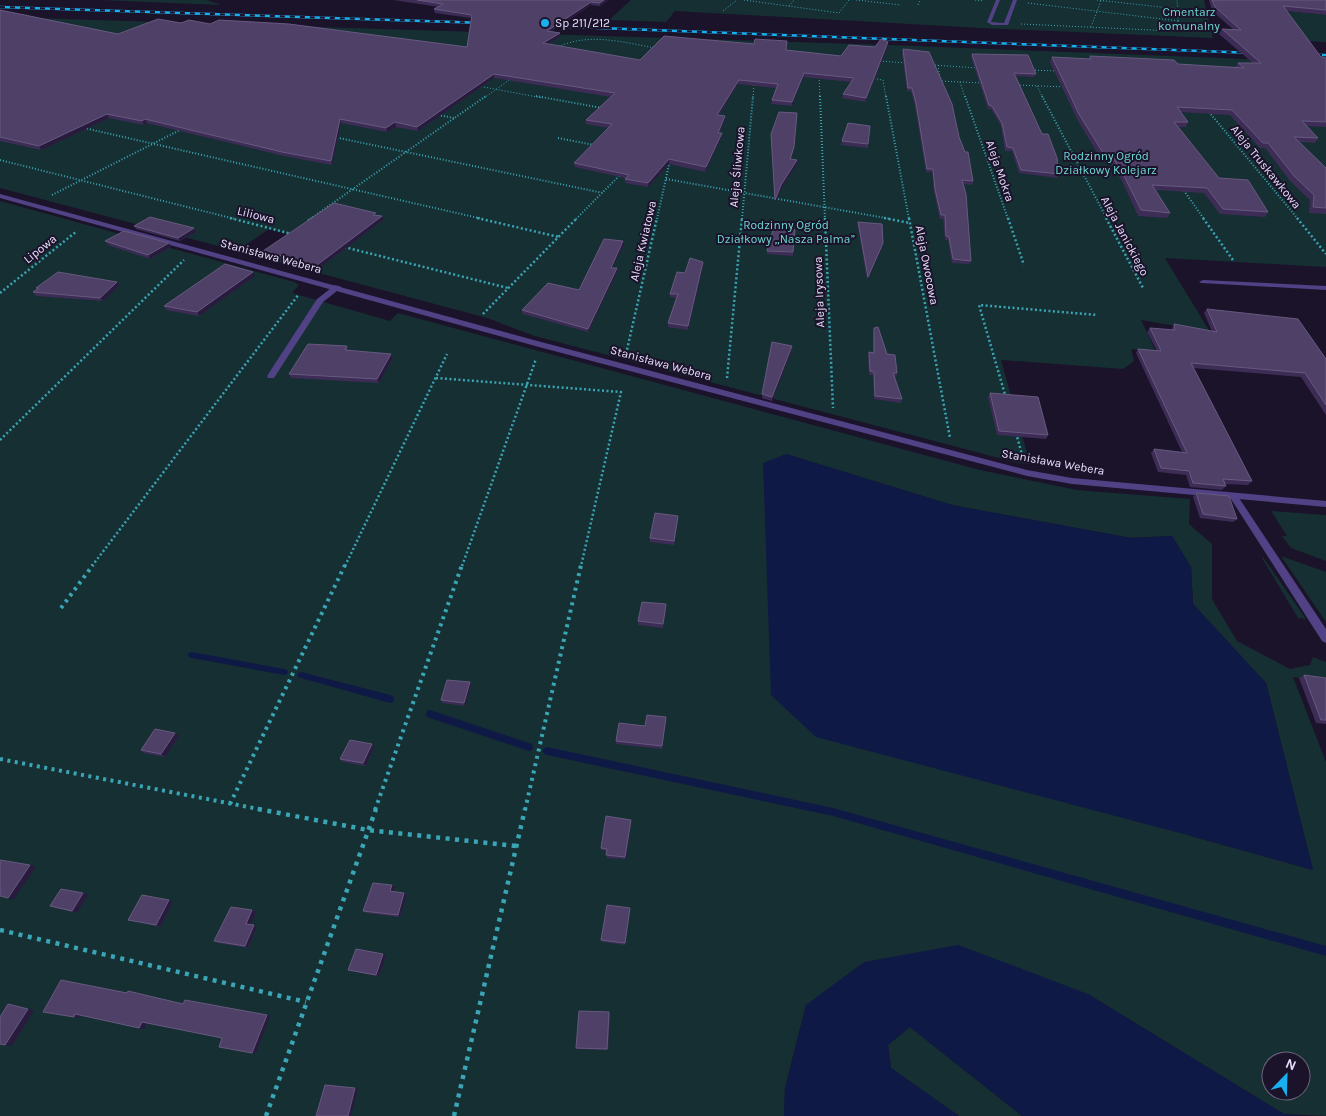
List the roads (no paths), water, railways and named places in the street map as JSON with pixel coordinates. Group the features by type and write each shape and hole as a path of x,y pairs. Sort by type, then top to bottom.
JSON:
{"street":[{"path":"998,0 990,23 1001,26 1006,24 1015,1"},
{"name":"Stanisława Webera","path":"0,196 338,287 542,345 1022,471 1072,481 1326,504"},
{"path":"1202,282 1326,288"},
{"path":"271,376 320,301 338,287"},
{"path":"1234,497 1326,638"}],"water":[{"path":"786,454 952,505 1131,538 1172,536 1191,567 1193,604 1266,683 1313,870 816,737 771,695 763,463"},
{"path":"958,945 1088,994 1261,1101 1284,1114 1303,1116 1022,1116 910,1027 888,1045 891,1068 959,1116 784,1116 785,1088 806,1005 864,962"}],"waterway":[{"path":"192,655 284,672"},
{"path":"301,675 390,699"},
{"path":"430,714 529,747"},
{"path":"547,751 833,812 1326,951"}],"railway":[{"path":"0,7 485,23"},
{"path":"547,26 1254,53"},
{"path":"1307,55 1326,55"}],"place":[{"name":"Sp 211/212","path":"545,23"}],"park label":[{"name":"Cmentarz komunalny","path":"1189,19"},
{"name":"Rodzinny Ogród Działkowy Kolejarz","path":"1106,163"},
{"name":"Rodzinny Ogród Działkowy „Nasza Palma”","path":"786,232"}]}
